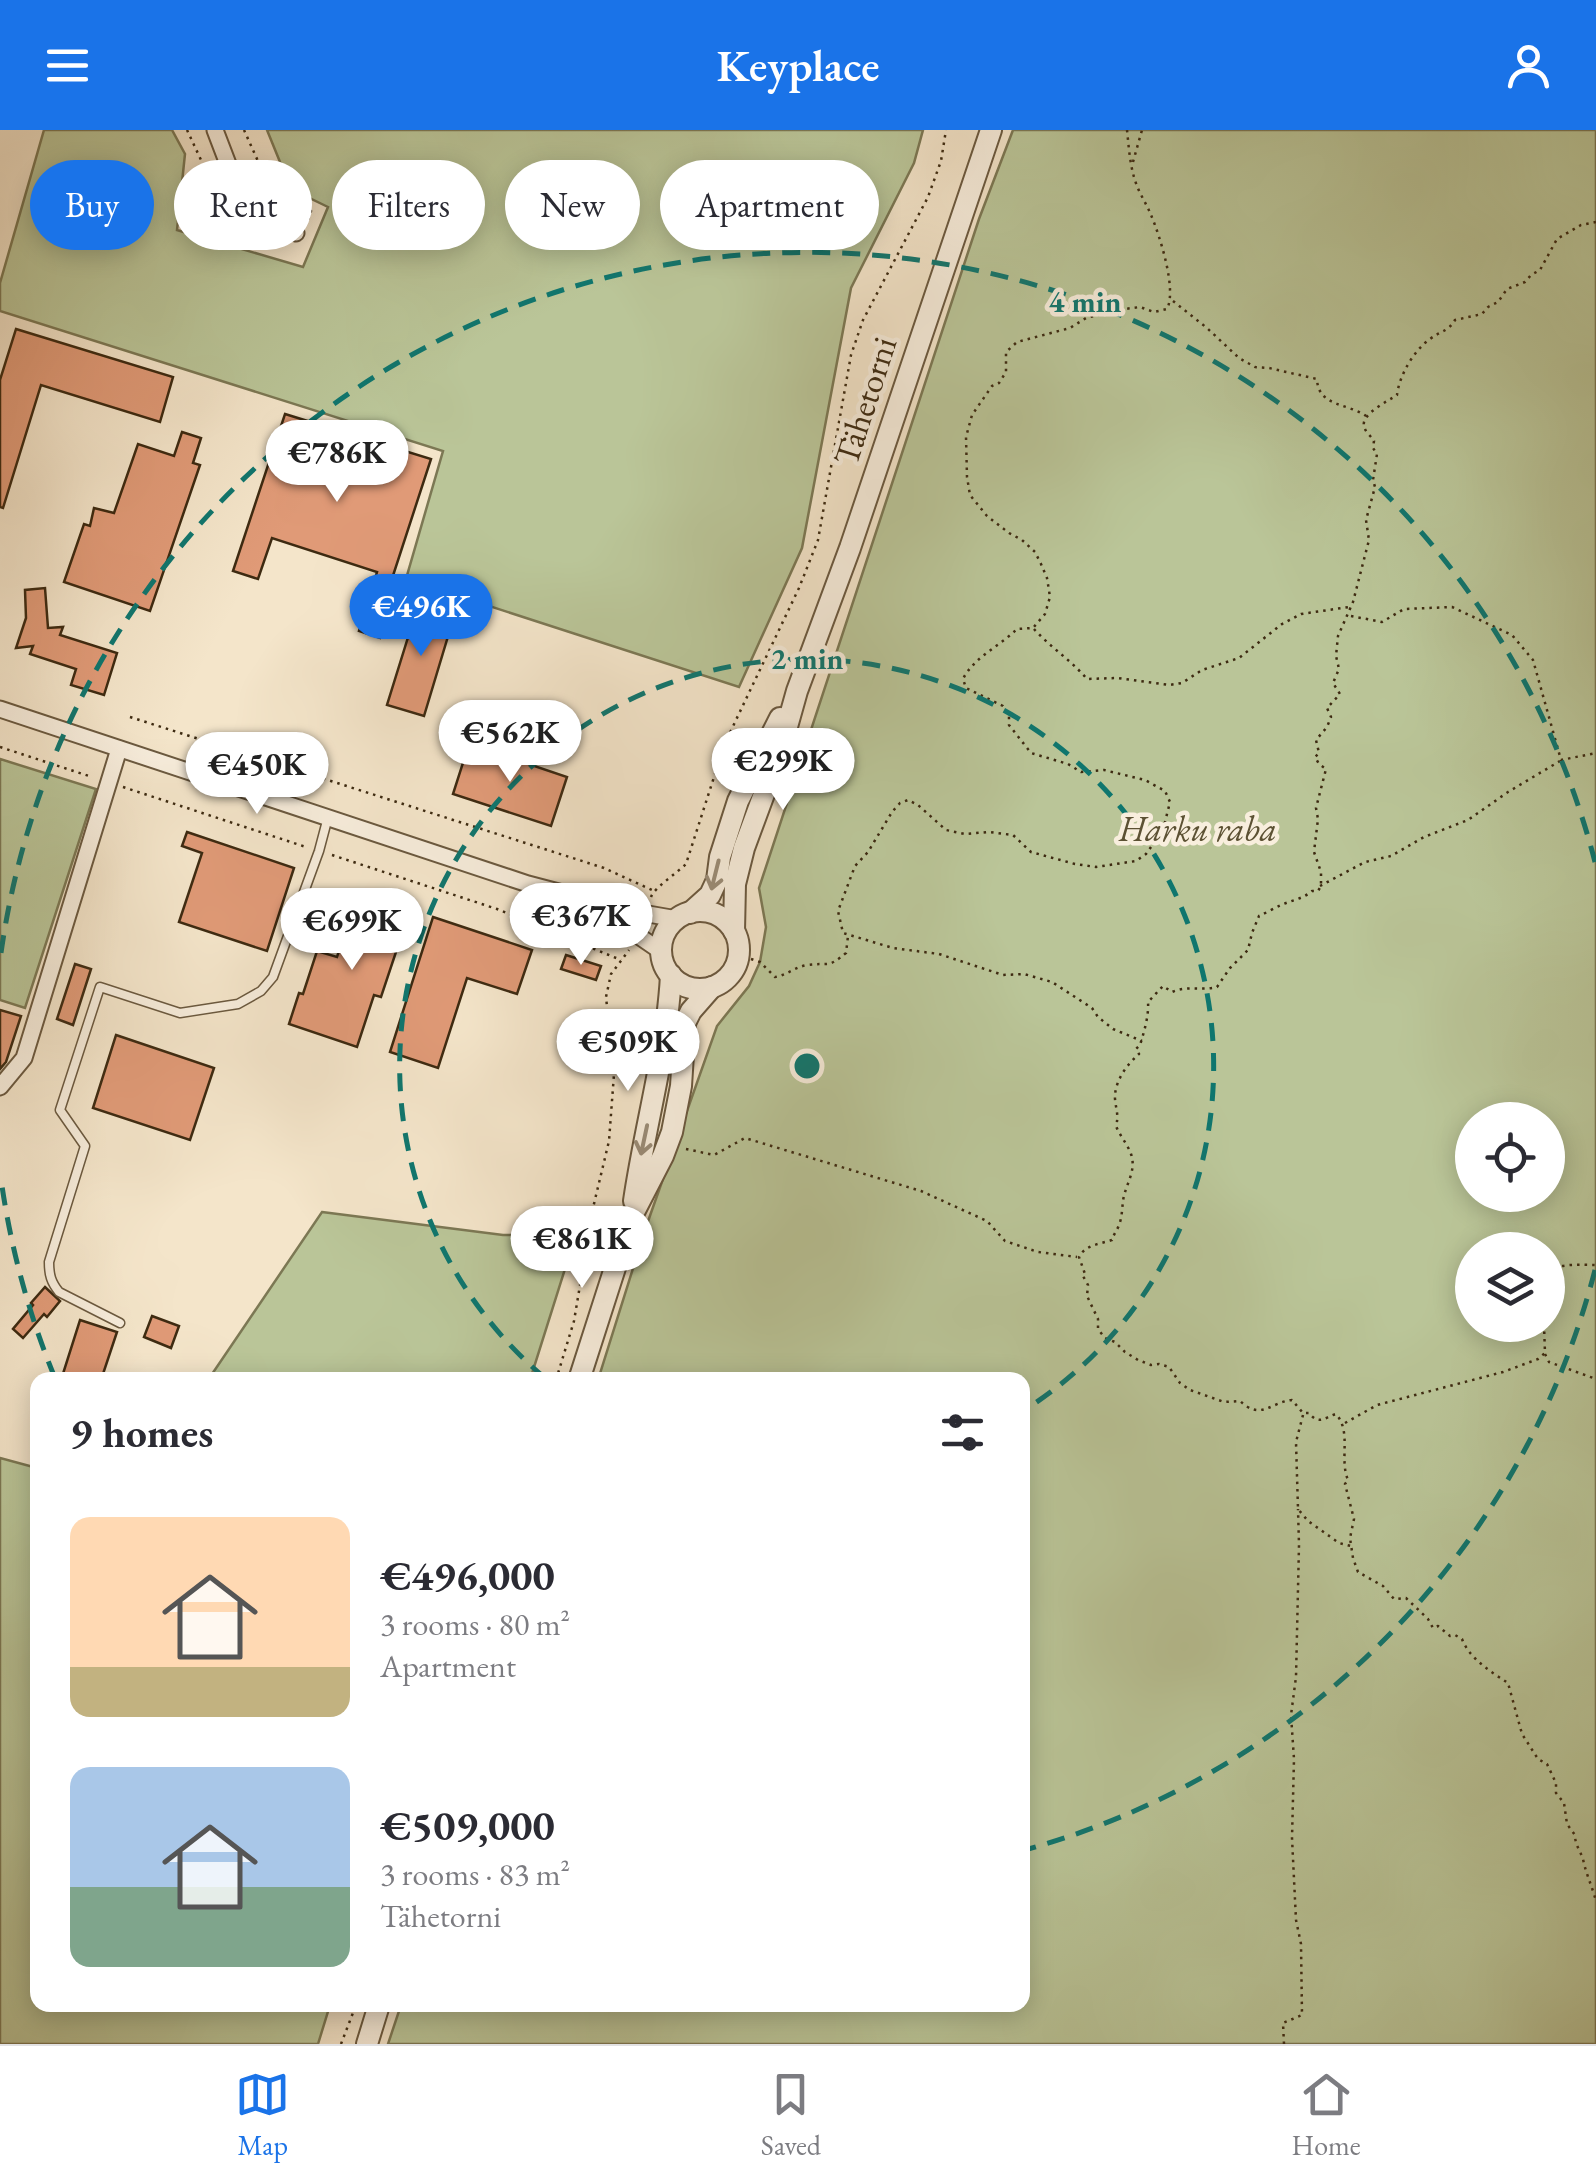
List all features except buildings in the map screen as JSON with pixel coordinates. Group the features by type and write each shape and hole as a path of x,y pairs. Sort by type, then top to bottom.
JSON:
{"street":[{"path":"215,130 226,160"},
{"name":"Tähetorni","path":"734,931 735,884 744,848 991,130"},
{"name":"Tähetorni","path":"684,916 710,895 738,802 797,691"},
{"path":"0,709 528,884 646,914 684,916 703,912 726,921 739,947 736,964 727,979 712,987 691,1011 685,1023 682,1086 672,1132 632,1218 583,1372"},
{"path":"0,1087 24,1058 120,748"},
{"path":"528,884 639,935 662,952"},
{"path":"684,916 667,931 662,952 664,964 671,975 689,987 712,987"},
{"path":"632,1218 662,1051 671,975"},
{"path":"367,2041 377,2012"}],"lane":[{"path":"120,1323 59,1292 49,1274 49,1262 85,1146 60,1110 100,986 180,1013 238,1004 261,991 273,976 328,817"}],"path":[{"path":"187,130 201,160"},
{"path":"244,130 258,160"},
{"path":"646,914 654,890 686,864 725,743 818,540 851,355 863,320 928,198 946,130"},
{"path":"1127,130 1132,168 1152,217 1172,300 1167,309 1154,312 1140,307 1086,318 1070,328 1016,342 1006,352 1006,372 972,415 966,436 970,495 987,516 1035,552 1047,578 1050,597 1045,614 1033,628 1017,629 968,668 962,678 966,688 1003,706 1009,725 1030,753 1068,764 1080,772 1104,770 1145,780 1165,791 1170,802 1164,830 1136,861 1096,867 1031,852 1013,835 946,830 908,800 892,812 855,866 838,911 843,933 893,948 939,954 1003,975 1024,974 1052,982 1092,1008 1113,1028 1142,1040"},
{"path":"1132,168 1142,130"},
{"path":"1321,886 1314,852 1316,808 1326,769 1318,764 1316,740 1332,717 1327,708 1340,694 1333,683 1339,669 1338,636 1351,607 1369,540 1366,520 1375,487 1372,480 1377,454 1364,421 1396,394 1398,384 1426,341 1449,330 1462,317 1482,314 1507,289 1540,270 1557,239 1581,225 1596,222"},
{"path":"1172,300 1239,358 1255,367 1317,378 1321,395 1366,417"},
{"path":"1033,628 1086,679 1117,678 1169,685 1239,658 1301,614 1351,607"},
{"path":"1348,615 1382,622 1404,608 1452,607 1512,635 1533,660 1561,760"},
{"path":"130,718 604,868 654,890"},
{"path":"1079,1257 1092,1246 1112,1240 1119,1226 1133,1164 1116,1126 1114,1096 1125,1067 1139,1054 1136,1049 1149,1013 1148,1002 1158,990 1163,986 1172,992 1180,988 1217,987 1248,950 1259,916 1307,896 1312,890 1318,891 1365,862 1392,856 1424,837 1468,820 1561,760 1596,753"},
{"path":"558,1372 574,1321 609,1141 614,1074 606,997 612,974 639,935"},
{"path":"751,959 775,977 800,967 832,965 846,953 848,935"},
{"path":"675,1146 714,1154 745,1138 921,1191 987,1221 1005,1241 1038,1252 1079,1257"},
{"path":"1079,1257 1098,1329 1125,1352 1151,1365 1170,1367 1180,1384 1213,1399 1240,1401 1258,1410 1287,1399 1316,1420 1336,1414 1343,1423 1348,1480 1345,1484 1354,1519 1352,1546 1358,1572 1383,1586 1394,1599 1406,1598 1433,1628 1438,1626 1450,1636 1462,1638 1466,1650 1508,1684 1522,1734 1538,1759 1547,1764 1556,1782 1556,1793 1564,1804 1567,1824 1575,1834 1596,1901"},
{"path":"1565,1266 1596,1265"},
{"path":"1545,1342 1549,1362 1596,1379"},
{"path":"1343,1423 1376,1405 1503,1372 1545,1354"},
{"path":"1284,2044 1282,2023 1302,2014 1292,1838 1292,1716 1296,1662 1296,1442 1303,1413"},
{"path":"1298,1509 1325,1534 1352,1546"},
{"path":"340,2044 353,2012"}],"green space":[{"path":"44,130 172,130 185,154 184,160 174,160 174,250 245,250 303,267 328,207 312,199 312,160 279,160 267,130 923,130 914,163 879,232 879,160 660,160 660,250 870,250 851,288 802,548 739,687 406,579 443,451 0,311 0,283 30,179 30,250 154,250 154,160 35,160"},
{"name":"Harku raba","path":"1013,130 1596,130 1596,2044 388,2044 399,2012 1030,2012 1030,1372 601,1372 646,1227 717,1026 749,986 760,962 766,927 759,888 979,219"},
{"path":"0,759 96,789 25,1008 0,1000"},
{"path":"322,1212 503,1235 576,1234 533,1372 213,1372"},
{"path":"0,1458 30,1466 30,2012 328,2012 318,2044 0,2044"}]}
